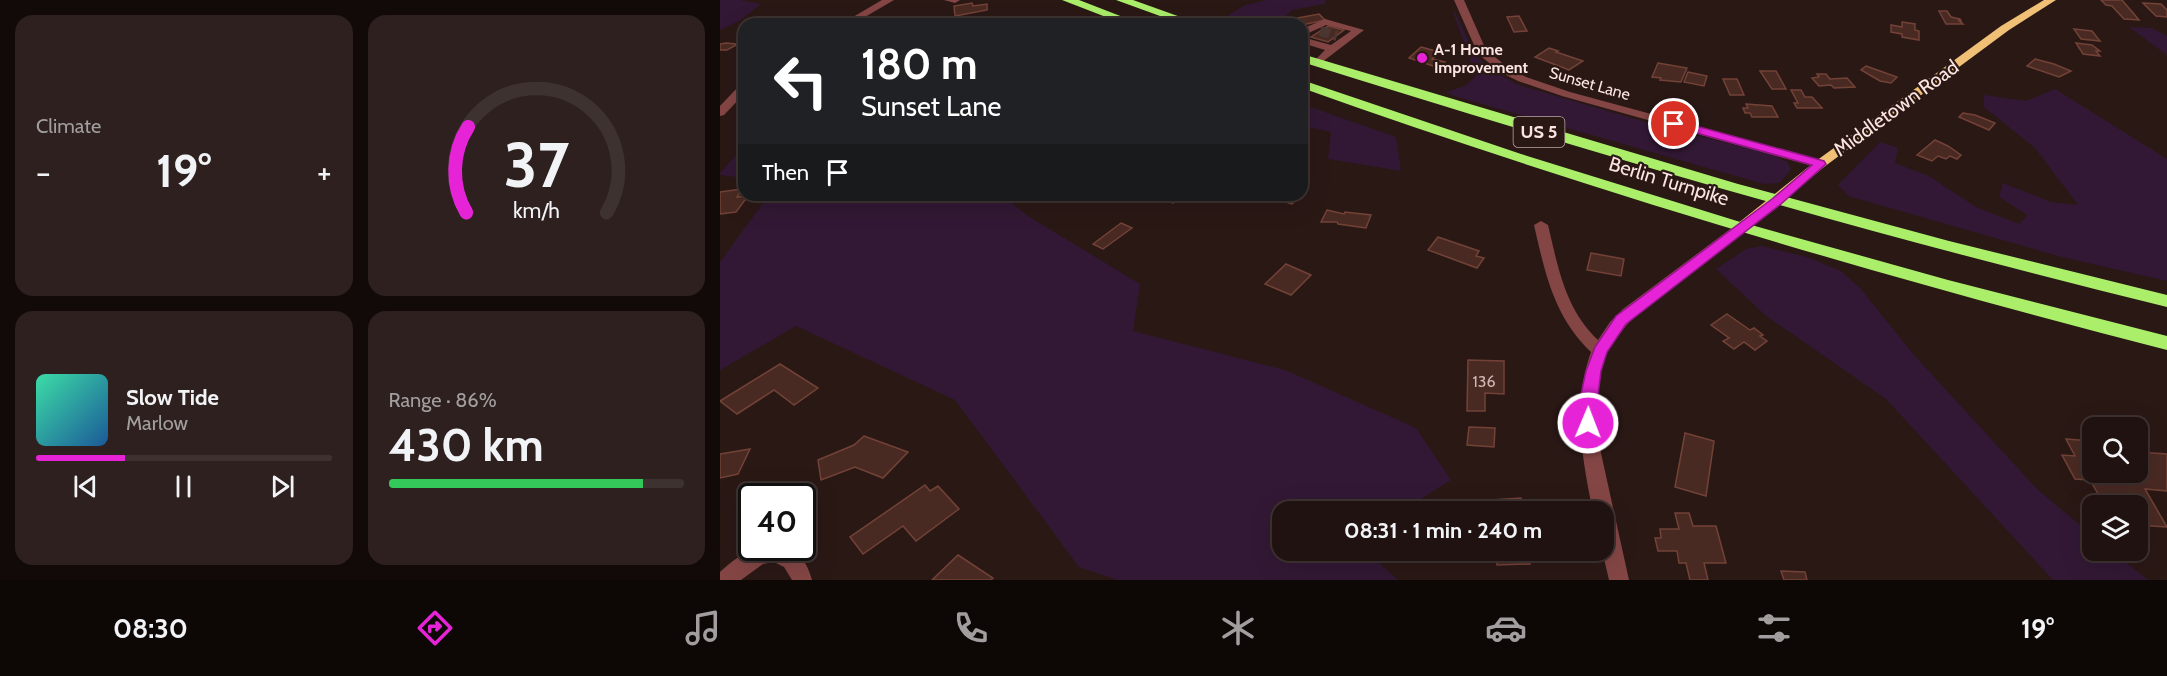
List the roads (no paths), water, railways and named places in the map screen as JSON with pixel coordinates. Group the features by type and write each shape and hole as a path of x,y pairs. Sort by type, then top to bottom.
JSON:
{"highway":[{"path":"1068,0 1118,18"},
{"path":"1122,0 1176,18"},
{"name":"Berlin Turnpike","path":"1308,60 1575,143 1776,201 2167,302"},
{"name":"Berlin Turnpike","path":"1308,86 1475,144 1742,227 2167,343"}],"main road":[{"name":"Middletown Road","path":"1742,227 1820,164 2005,28 2051,0"}],"street":[{"path":"857,18 889,0"},
{"path":"949,0 955,0"},
{"name":"Sunset Lane","path":"1459,0 1482,52 1506,72 1566,94 1820,164"},
{"path":"1311,31 1325,22 1359,30 1342,37 1317,63"},
{"path":"1308,42 1332,49"},
{"path":"720,113 738,94"},
{"path":"1541,225 1564,310 1585,338 1600,351"},
{"name":"Middletown Road","path":"1601,501 1588,423 1589,394 1600,351 1610,334 1634,308 1742,227"},
{"path":"726,580 742,565 759,555 776,552 789,558 800,570 802,580"},
{"name":"Middletown Road","path":"1614,559 1619,580"}],"tunnel":[{"path":"1320,31 1337,36"}],"place":[{"name":"A-1 Home Improvement","path":"1422,58"}]}
